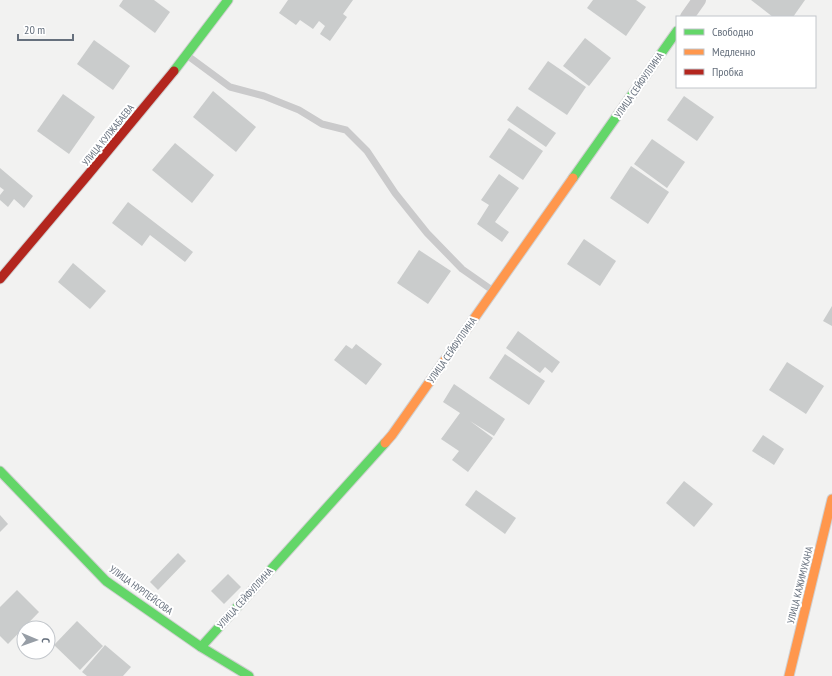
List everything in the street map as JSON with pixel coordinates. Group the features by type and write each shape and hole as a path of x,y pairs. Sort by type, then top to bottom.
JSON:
{"street":[{"name":"УЛИЦА КУЛЖАБАЕВА","path":"0,279 83,183 187,55 228,0"},
{"path":"688,16 699,0"},
{"name":"УЛИЦА СЕЙФУЛЛИНА","path":"201,647 392,435 676,32"},
{"name":"УЛИЦА НУРПЕЙСОВА","path":"0,471 106,580 201,647 249,676"},
{"name":"УЛИЦА КАЖИМУКАНА","path":"789,676 832,499"}],"lane":[{"path":"187,55 230,87 264,96 299,110 322,124 346,130 367,151 395,193 427,233 462,269 494,291"}],"building":[{"path":"123,0 154,0 170,12 155,33 119,6"},
{"path":"288,0 353,0 343,14 347,17 330,41 320,34 325,26 319,21 313,29 300,20 296,25 279,13"},
{"path":"593,0 636,0 646,7 626,36 587,8"},
{"path":"751,0 805,0 794,16 772,16"},
{"path":"585,38 611,58 589,86 563,66"},
{"path":"94,40 130,66 113,90 77,64"},
{"path":"548,61 586,87 567,115 528,89"},
{"path":"213,91 256,127 236,152 193,117"},
{"path":"63,94 95,117 69,154 37,131"},
{"path":"684,96 714,117 697,141 667,120"},
{"path":"517,106 556,133 546,147 507,120"},
{"path":"509,128 543,151 523,180 489,157"},
{"path":"652,139 685,162 667,188 634,164"},
{"path":"175,143 214,175 192,203 152,170"},
{"path":"631,166 669,192 648,224 610,198"},
{"path":"0,168 33,196 24,208 14,199 8,207 0,200 0,195 4,190 0,187"},
{"path":"499,174 519,188 495,222 509,232 502,242 477,224 489,205 481,200"},
{"path":"128,202 193,252 185,262 150,235 142,246 112,223"},
{"path":"584,239 616,261 600,286 567,264"},
{"path":"419,250 451,271 428,304 397,283"},
{"path":"73,263 106,291 90,309 58,282"},
{"path":"832,306 832,326 823,321"},
{"path":"518,331 560,362 552,373 545,367 540,373 506,348"},
{"path":"356,344 382,364 366,385 334,360 346,345 352,349"},
{"path":"505,354 545,381 529,405 489,378"},
{"path":"787,362 824,386 806,414 769,390"},
{"path":"454,384 505,419 494,436 470,421 493,438 468,472 452,460 459,451 441,439 460,413 443,402"},
{"path":"763,435 784,449 774,465 752,451"},
{"path":"684,481 713,504 694,527 666,503"},
{"path":"476,490 516,518 505,534 465,505"},
{"path":"0,515 8,524 0,532"},
{"path":"178,553 186,561 158,590 150,582"},
{"path":"228,574 241,587 224,604 211,591"},
{"path":"17,590 39,612 31,620 16,620 16,636 8,644 0,636 0,607"},
{"path":"77,621 103,646 80,670 56,647 56,643"},
{"path":"105,645 131,667 123,676 87,676 82,672"}],"traffic: fast":[{"path":"174,71 228,0"},
{"path":"573,178 676,32"},
{"path":"201,647 385,443"},
{"path":"0,471 106,581 201,647 249,676"}],"traffic: slow":[{"path":"385,443 573,178"},
{"path":"789,676 832,499"}],"traffic: jam":[{"path":"0,279 174,71"}]}
